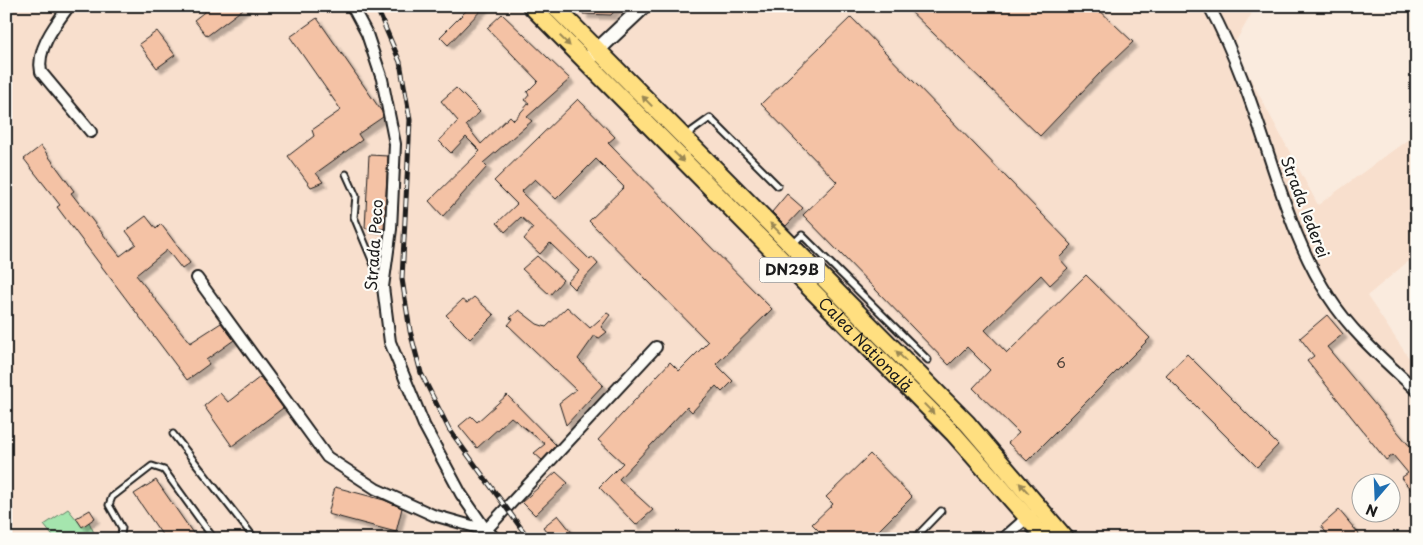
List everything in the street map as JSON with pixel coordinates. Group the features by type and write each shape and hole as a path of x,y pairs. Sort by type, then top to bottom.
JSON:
{"main road":[{"name":"Calea Națională","path":"531,6 592,56 682,137 793,246 967,424 1034,511 1046,539"},
{"name":"Calea Națională","path":"554,6 592,56 954,434 1066,539"}],"street":[{"path":"68,6 55,24 39,62 42,72 91,132"},
{"name":"Strada Peco","path":"352,6 367,34 382,79 395,144 391,229 383,287 390,342 424,425 461,494 486,530 496,539"},
{"name":"Strada Iederei","path":"1209,6 1242,78 1291,221 1318,278 1329,297 1356,332 1417,391"},
{"path":"592,56 640,8"},
{"name":"Strada Peco","path":"198,278 327,457 376,489 433,514 486,530"},
{"path":"486,530 656,347"},
{"path":"1003,539 1034,511"}],"lane":[{"path":"682,137 710,118 778,186"},
{"path":"346,174 356,196 354,217 383,287"},
{"path":"793,246 802,235 928,360"},
{"path":"173,434 255,539"},
{"path":"116,539 121,535 122,528 109,505 112,497 152,466 164,470 214,539"},
{"path":"914,539 941,511"}],"shaded area":[{"path":"6,6 1256,6 1233,46 1318,205 1417,133 1417,254 1367,296 1417,370 1417,539 6,539"}],"green space":[{"path":"68,509 82,526 89,522 95,535 89,539 55,539 44,525"}],"building":[{"path":"212,6 247,6 207,36 194,20"},
{"path":"471,6 485,6 448,45 440,37"},
{"path":"584,6 619,6 611,15 583,14"},
{"path":"905,6 1095,6 1133,42 1099,74 1040,136"},
{"path":"502,14 570,79 527,117 532,121 483,163 487,167 443,216 429,201 480,151 466,137 451,153 439,141 458,121 441,101 456,88 480,112 466,125 481,144 510,116 514,120 529,103 525,100 529,95 527,92 538,81 487,28"},
{"path":"851,17 1072,245 1059,258 1068,268 1050,285 1041,275 985,330 1007,353 1086,275 1150,338 1027,461 1008,443 1019,433 973,388 990,370 967,347 949,365 803,215 837,182 761,104"},
{"path":"317,18 382,112 383,117 358,134 362,140 316,173 323,182 311,187 288,156 314,136 312,130 341,110 290,37"},
{"path":"157,31 175,55 157,68 139,44"},
{"path":"578,99 615,137 608,143 772,309 716,364 733,381 722,392 716,386 692,412 687,407 619,479 653,510 636,525 599,487 623,463 598,440 670,362 679,371 708,342 589,221 624,187 596,159 556,199 535,179 521,192 590,260 592,257 598,264 574,289 567,282 579,271 550,243 540,254 524,239 533,228 521,217 505,232 497,223 517,204 494,181"},
{"path":"41,146 74,191 71,193 120,256 136,244 126,231 146,216 156,229 161,224 190,263 182,269 167,250 136,275 190,343 221,323 234,340 206,360 209,364 187,380 57,207 60,205 24,159"},
{"path":"369,155 388,156 384,229 365,228"},
{"path":"787,194 803,208 786,226 772,212"},
{"path":"537,256 563,280 550,295 522,269"},
{"path":"474,297 494,315 470,339 446,315 462,300 467,303"},
{"path":"567,307 590,328 607,313 610,315 601,327 607,332 598,339 595,335 578,359 603,385 566,425 559,403 576,390 508,325 513,319 510,318 519,310 537,324 546,327"},
{"path":"1327,315 1343,334 1327,347 1417,455 1417,497 1401,478 1408,473 1393,455 1386,460 1307,361 1314,356 1300,338"},
{"path":"1187,354 1278,445 1257,467 1166,376"},
{"path":"260,377 283,408 232,446 204,406 220,393 228,402"},
{"path":"507,395 556,445 542,460 534,453 545,444 511,417 477,448 459,426 471,416 477,422"},
{"path":"870,454 912,497 870,539 827,539 812,524 833,504 826,497"},
{"path":"556,472 568,483 535,515 522,502"},
{"path":"156,480 197,539 165,539 134,494"},
{"path":"335,487 384,500 402,508 396,532 328,514"},
{"path":"90,510 95,518 82,527 76,518"},
{"path":"1339,510 1363,539 1331,539 1321,526"},
{"path":"558,515 577,539 552,539 543,527"}],"railway":[{"path":"376,6 400,62 410,120 402,279 410,331 421,373 449,429 529,539"}]}
